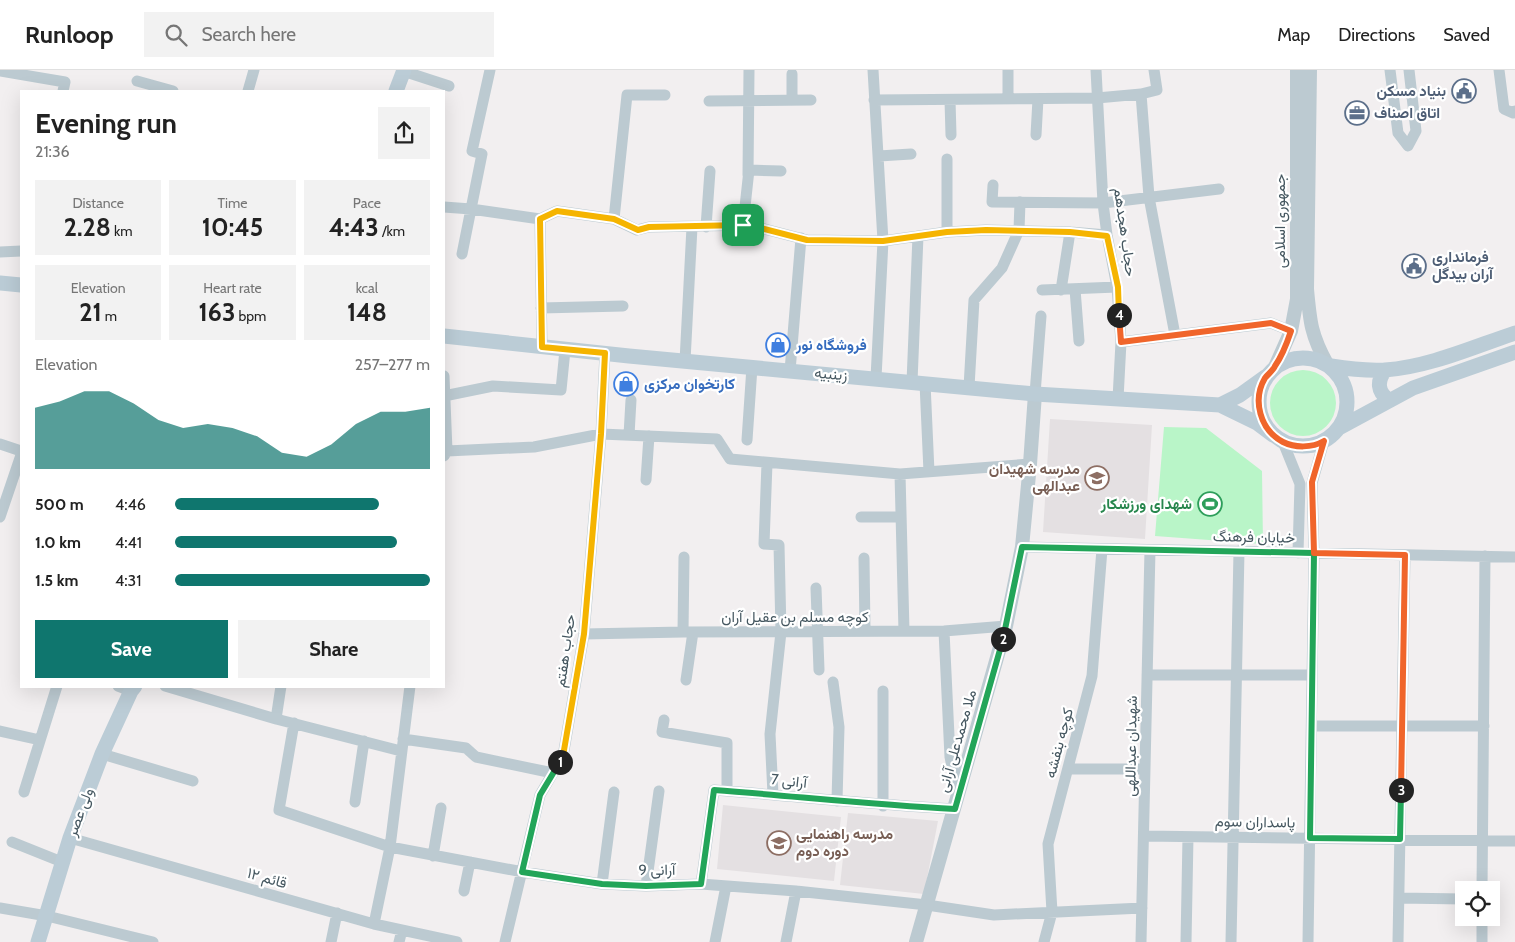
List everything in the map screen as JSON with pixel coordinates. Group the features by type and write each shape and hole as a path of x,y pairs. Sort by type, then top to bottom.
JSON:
{"main road":[{"path":"396,90 404,70"},
{"path":"0,283 20,285"},
{"path":"1220,406 1240,395 1286,360 1301,357 1317,359 1329,365 1356,370 1385,370 1419,365 1515,333"},
{"name":"زینبیه","path":"445,336 565,350 1035,394 1220,406 1257,423 1278,438"},
{"path":"1270,372 1261,388 1258,401 1260,414 1265,425 1278,438 1294,446 1307,447 1330,438 1340,428 1413,388 1515,352"},
{"path":"1329,365 1341,378 1346,391 1348,404 1340,428"},
{"path":"1385,370 1380,377 1378,386 1383,396 1389,400"},
{"name":"ولی عصر","path":"38,942 70,838 128,688"}],"street":[{"path":"248,90 254,70"},
{"path":"404,70 449,86"},
{"path":"462,254 482,154 472,151 490,70"},
{"path":"743,225 748,175 749,70"},
{"path":"873,70 883,241 876,378"},
{"path":"1008,70 1008,99"},
{"name":"حجاب هجدهم","path":"1096,70 1107,236 1118,287 1121,342 1118,399"},
{"path":"874,100 1097,98 1141,94 1156,90 1154,70"},
{"name":"جمهوری اسلامی","path":"1270,372 1291,331 1297,298 1297,70"},
{"name":"جمهوری اسلامی","path":"1310,70 1307,290 1310,326 1316,345 1329,365"},
{"path":"1390,70 1398,133 1408,146 1416,131 1409,70"},
{"path":"1499,70 1504,109 1513,113 1515,111"},
{"path":"0,71 65,82 63,90"},
{"path":"792,74 792,99"},
{"path":"137,81 169,90"},
{"path":"1141,94 1149,197 1175,335"},
{"path":"614,219 627,95 665,95"},
{"path":"1036,135 1038,99"},
{"path":"709,101 811,100"},
{"path":"950,100 951,135"},
{"path":"879,156 911,154"},
{"path":"947,159 947,232"},
{"path":"748,175 749,170 781,171"},
{"path":"706,226 710,171"},
{"path":"993,185 992,202 1104,203 1220,189"},
{"path":"969,387 974,300 1002,268 1019,230 1020,202"},
{"path":"445,207 540,219 557,211 614,219 638,230 649,227 749,225 807,240 883,241 947,232 1019,230 1107,236"},
{"path":"540,219 542,347"},
{"path":"685,361 692,226"},
{"path":"1062,290 1070,232"},
{"path":"918,236 919,382 929,472"},
{"path":"790,371 801,238"},
{"path":"0,252 20,251"},
{"path":"1042,290 1118,287"},
{"path":"1075,289 1079,341"},
{"path":"541,308 623,306"},
{"path":"1035,394 1041,316"},
{"path":"1121,342 1271,323 1291,331"},
{"path":"445,396 493,386 561,390 565,350"},
{"name":"حجاب هفتم","path":"505,942 540,795 563,756 584,634 601,434 605,353"},
{"path":"747,440 752,367"},
{"name":"ملا محمدعلی آرانی","path":"916,942 1006,626 1022,547 1035,394"},
{"path":"629,435 631,400"},
{"path":"445,454 534,447 601,434 717,439 730,460 900,474 1030,464"},
{"path":"646,480 649,436"},
{"path":"1278,438 1300,484 1298,553"},
{"path":"1308,942 1314,553 1312,482 1324,441"},
{"path":"0,444 20,451"},
{"path":"0,517 2,503 20,458"},
{"path":"767,463 764,544 779,545 781,632 770,734 773,794"},
{"path":"900,474 904,631"},
{"path":"861,517 901,517"},
{"name":"خیابان فرهنگ","path":"1022,547 1515,557"},
{"name":"کوچه بنفشه","path":"1044,942 1052,912 1048,844 1092,676 1102,549"},
{"name":"شهیدان عبداللهی","path":"1141,942 1150,550"},
{"path":"1231,942 1239,551"},
{"path":"1398,942 1405,555"},
{"path":"1482,881 1485,556"},
{"path":"684,557 688,632 686,680"},
{"path":"864,558 865,632"},
{"path":"816,588 819,670"},
{"name":"کوچه مسلم بن عقیل آران","path":"584,634 944,631 1006,626"},
{"path":"944,631 950,757 957,803"},
{"path":"1147,675 1312,675"},
{"path":"833,682 839,726 837,801"},
{"path":"24,792 56,688"},
{"path":"172,688 276,719 401,751"},
{"path":"276,719 281,688"},
{"path":"374,924 390,848 410,688"},
{"path":"883,691 883,806"},
{"path":"664,720 662,732 728,743 727,791 714,790 701,884"},
{"name":"آرانی 9","path":"294,723 279,810 390,848 522,872 602,884 646,886 701,884 796,891 927,905 994,915 1142,908"},
{"path":"1312,726 1484,726"},
{"path":"0,731 40,740"},
{"path":"403,739 466,748 476,757 553,773"},
{"path":"354,802 364,741"},
{"path":"102,754 192,781"},
{"path":"1068,769 1145,769"},
{"path":"646,886 660,791"},
{"name":"آرانی 7","path":"727,791 883,806 957,803"},
{"path":"602,884 614,792"},
{"path":"433,856 441,808"},
{"name":"پاسداران سوم","path":"1144,836 1515,841"},
{"path":"1186,942 1188,836"},
{"name":"قائم ۱۲","path":"70,838 374,924 454,942"},
{"path":"12,842 62,862"},
{"path":"464,891 470,862"},
{"path":"715,942 726,886"},
{"path":"786,942 796,891"},
{"path":"1399,898 1455,899"},
{"path":"0,908 47,916 153,942"},
{"path":"331,942 337,913"},
{"path":"1482,926 1482,942"},
{"path":"399,942 402,930"}],"shaded area":[{"name":"مدرسه شهیدان عبدالهی","path":"1050,419 1152,425 1145,539 1043,532"},
{"name":"مدرسه راهنمایی دوره دوم","path":"723,805 841,817 834,881 717,869"},
{"path":"848,813 938,821 924,894 840,885"}],"green space":[{"path":"1303,370 1316,372 1331,385 1334,390 1336,403 1334,416 1321,431 1316,434 1303,436 1290,434 1275,421 1272,416 1270,403 1272,390 1285,375 1290,372"},
{"name":"شهدای ورزشکار","path":"1164,427 1206,428 1262,471 1263,544 1155,536"}],"place":[{"name":"بنیاد مسکن","path":"1464,91"},
{"name":"اتاق اصناف","path":"1357,113"},
{"name":"فرمانداری آران بیدگل","path":"1414,266"},
{"name":"فروشگاه نور","path":"778,345"},
{"name":"کارتخوان مرکزی","path":"626,384"},
{"name":"مدرسه شهیدان عبدالهی","path":"1097,478"},
{"name":"شهدای ورزشکار","path":"1210,504"},
{"name":"مدرسه راهنمایی دوره دوم","path":"779,843"}],"route":[{"path":"743,225 649,227 638,230 614,219 557,211 540,219 542,347 605,353 601,434 584,634 563,756 540,795 522,872 602,884 646,886 701,884 714,790 773,794 883,806 955,809 1006,626 1022,547 1314,553 1310,838 1400,839 1405,555 1314,553 1312,482 1324,441 1307,447 1294,446 1283,442 1273,435 1265,425 1260,414 1258,401 1266,377 1275,367 1291,331 1271,323 1121,342 1118,287 1107,236 1070,232 986,230 947,232 883,241 807,240 743,225"}]}
